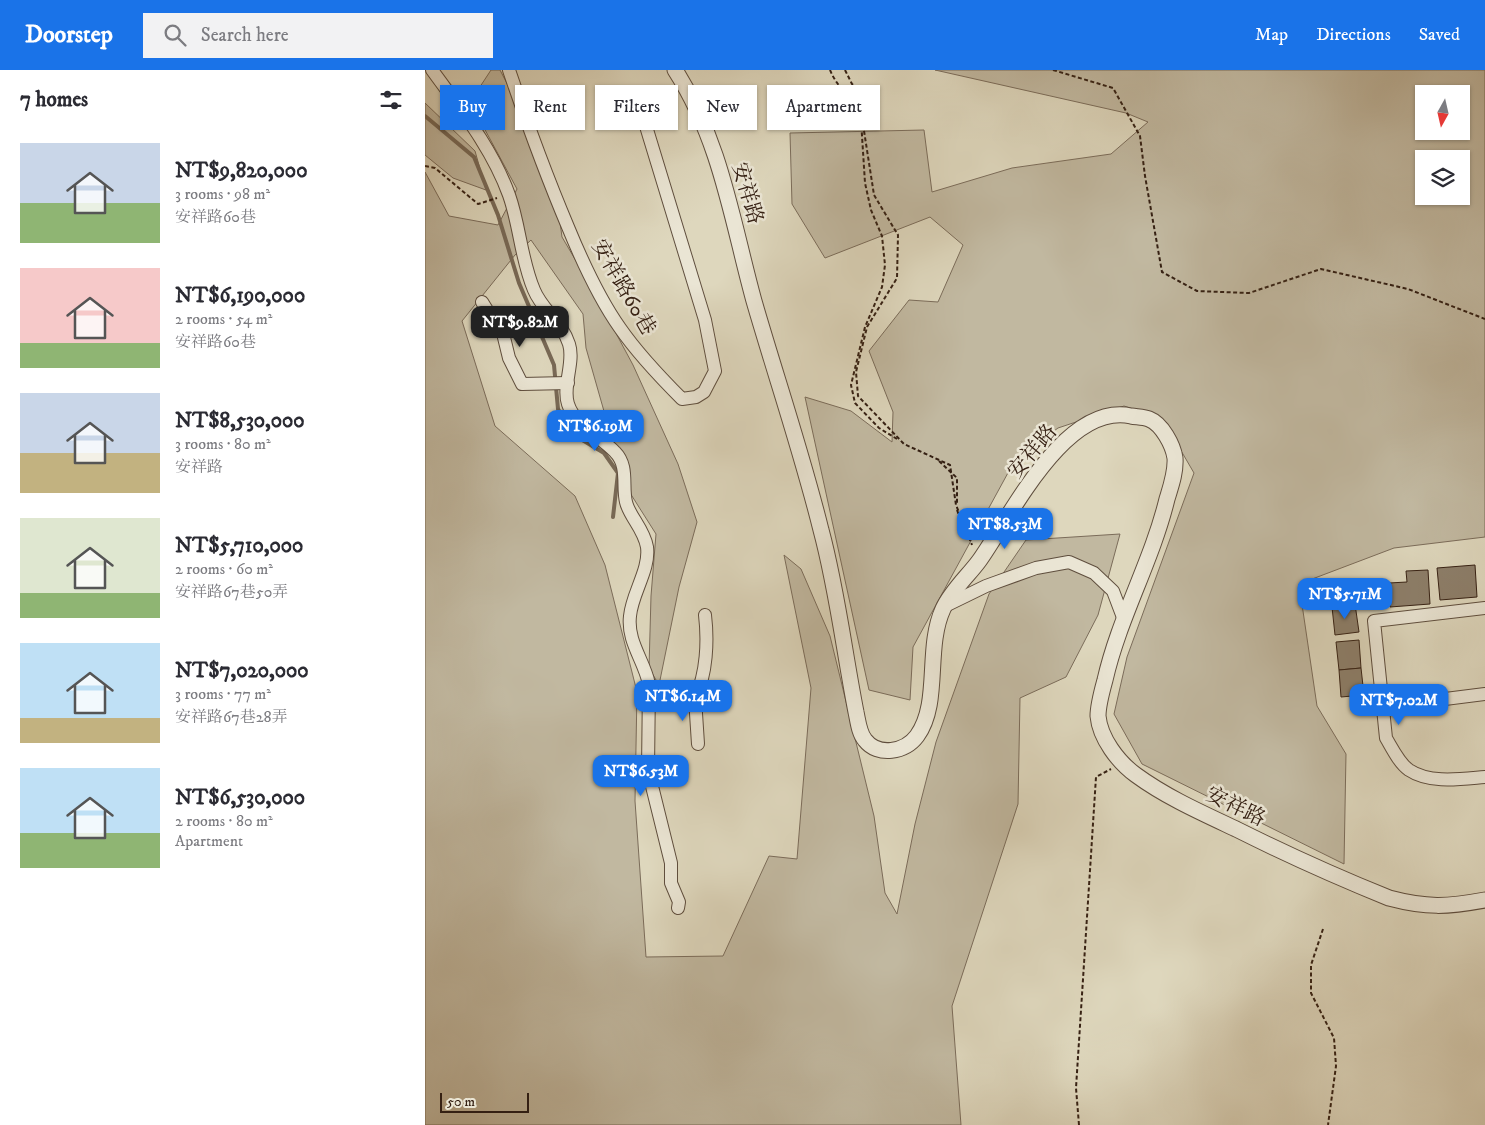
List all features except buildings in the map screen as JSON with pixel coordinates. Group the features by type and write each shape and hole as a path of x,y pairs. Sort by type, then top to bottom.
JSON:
{"street":[{"path":"432,70 488,147 509,194 528,274 535,293 560,324 569,345 567,403 577,420 617,453 624,467 626,504 639,524 647,547 643,575 630,616 631,643 646,670 649,684 649,770 671,863 671,883 679,902 678,908"},
{"name":"安祥路60巷","path":"509,70 539,159 581,257 602,299 619,326 654,371 683,399 696,397 709,386 715,371 705,320 647,130"},
{"name":"安祥路","path":"675,70 693,98 707,130 733,213 754,300 822,531 859,726 865,740 874,748 887,751 901,749 910,744 918,735 926,721 932,643 943,607 979,561 1045,462 1062,442 1081,428 1118,414 1149,419 1166,435 1171,447 1175,458 1173,477 1163,516 1109,660 1098,714 1103,735 1122,762 1136,775 1196,810 1389,898 1418,905 1448,907 1485,900"},
{"path":"482,302 490,315 500,321 509,358 522,384 568,382"},
{"path":"943,607 986,586 1036,568 1069,562 1094,573 1113,591 1124,620"},
{"path":"1485,608 1374,622 1386,738 1408,769 1424,776 1450,780 1485,777"},
{"path":"698,744 695,698 701,686 707,631 705,615"},
{"path":"649,684 670,697 695,698"},
{"path":"1382,707 1485,694"}],"path":[{"path":"830,70 851,104 858,111 865,183 871,210 883,236 885,265 882,287 871,310 857,352 851,385 855,403 879,428 941,462 957,478 957,511 961,524 974,545"},
{"path":"845,70 852,84 868,96 862,118 874,195 898,235 897,278 867,327 856,372 858,396 904,444 950,465 956,505 979,561"},
{"path":"1053,70 1113,88 1141,136 1145,176 1162,272 1197,291 1249,293 1321,269 1408,288 1485,319"},
{"path":"425,166 435,168 478,204 509,194"},
{"path":"1079,1125 1076,1088 1096,777 1122,762"},
{"path":"1323,929 1311,965 1311,993 1334,1038 1336,1066 1328,1125"}],"shaded area":[{"path":"491,70 500,70 515,99 515,130 531,130 541,149 557,200 562,237 633,365 678,464 697,522 679,587 659,685 649,668 651,596 656,534 625,485 586,348 583,314 531,240 515,255 462,321 495,426 575,496 605,565 637,692 635,801 646,957 723,956 769,856 797,859 811,688 784,555 801,569 830,636 874,816 885,893 897,914 915,824 936,742 989,594 1026,540 1120,534 1098,615 1066,677 1020,698 1018,804 952,1006 961,1125 425,1125 425,172 449,216 498,225 517,189 485,130 505,130 505,85 481,85"},
{"path":"935,70 1485,70 1485,537 1394,548 1299,584 1317,706 1346,754 1344,864 1142,764 1114,714 1127,657 1194,473 1162,418 1124,406 1058,428 1015,460 913,647 910,700 869,690 805,397 851,411 892,442 893,412 869,351 909,300 938,302 963,245 930,217 825,258 792,204 790,133 924,130 932,192 1012,168 1111,154 1148,122 1126,113"},
{"path":"425,103 440,117 440,130 453,130 475,151 486,190 453,178 425,155"}],"waterway":[{"path":"425,116 474,157 498,215 519,283 554,365 558,409 574,435 604,453 618,473 613,517"}]}
